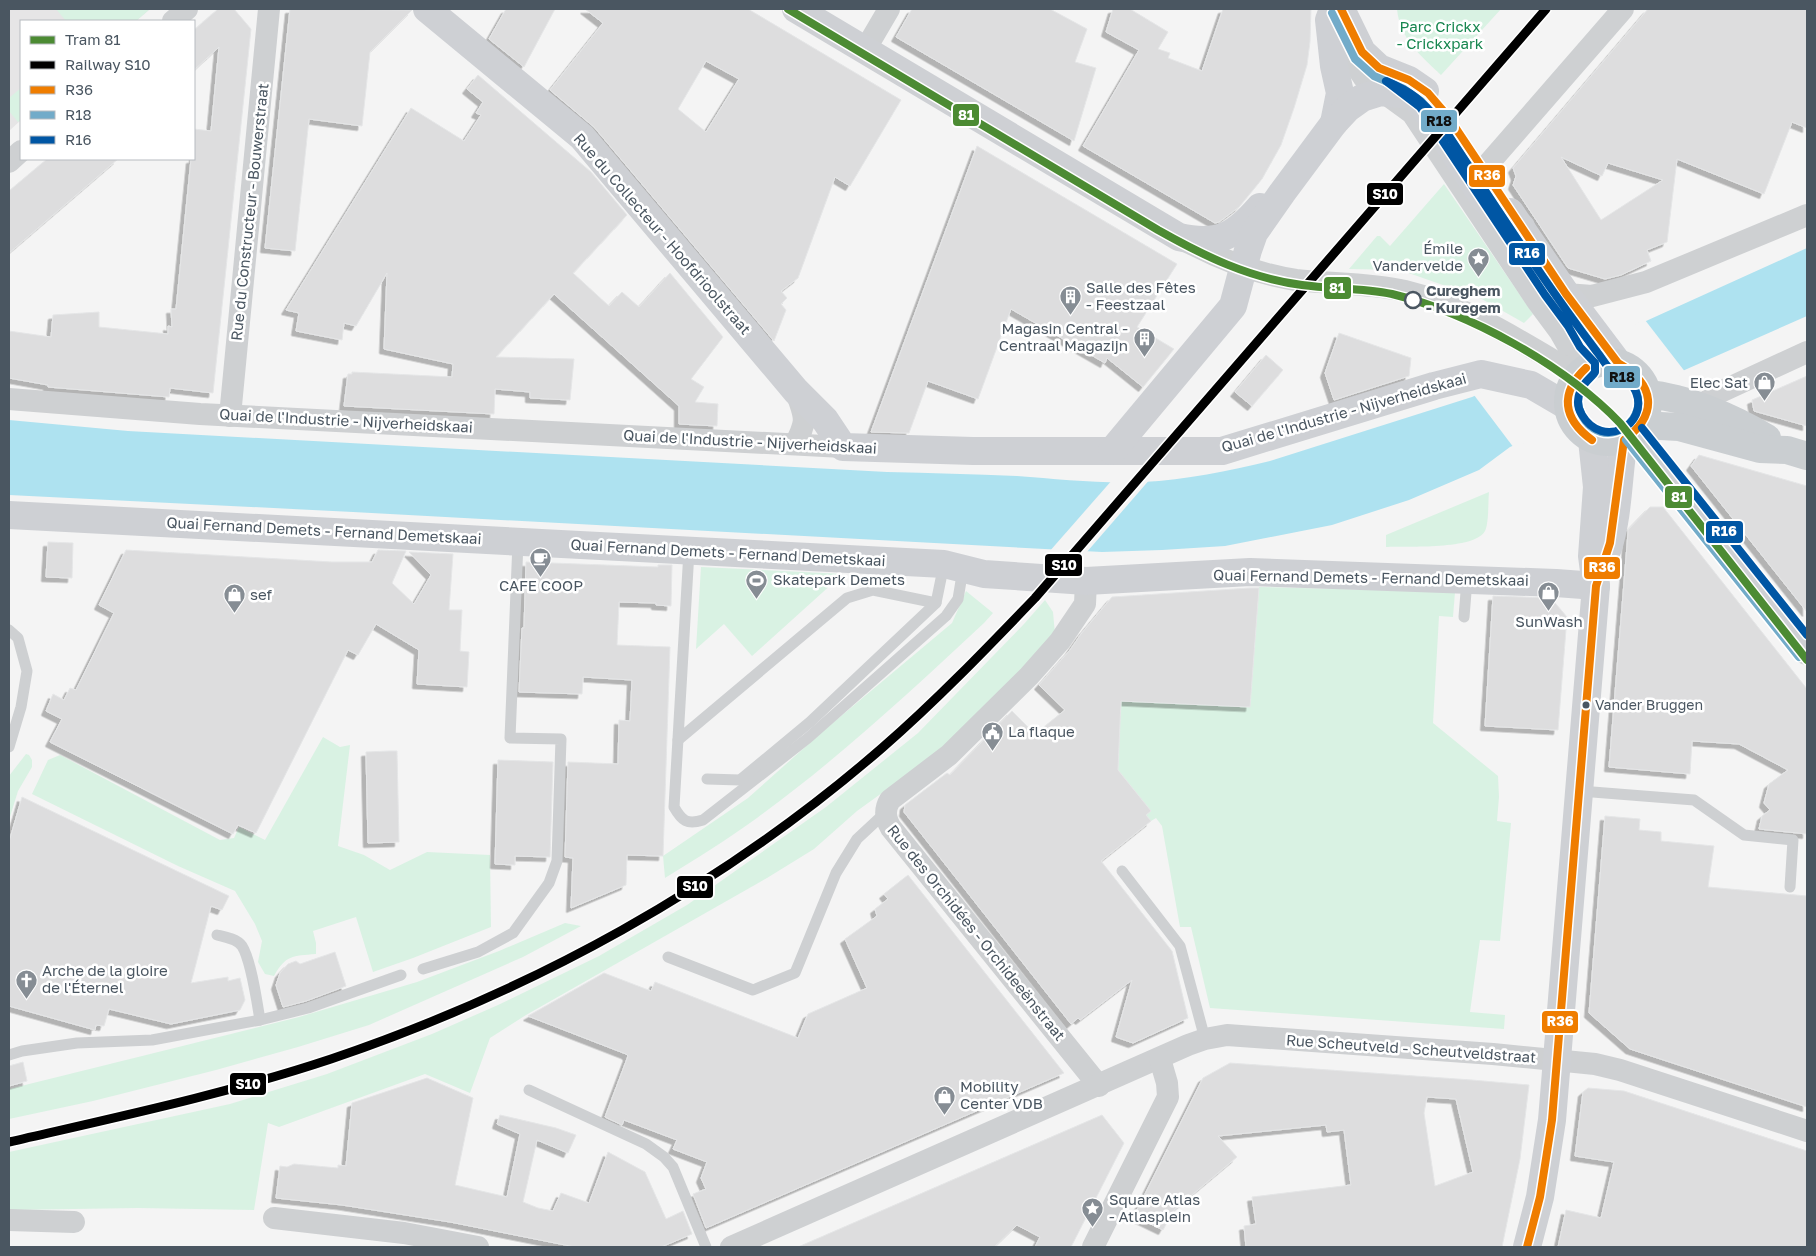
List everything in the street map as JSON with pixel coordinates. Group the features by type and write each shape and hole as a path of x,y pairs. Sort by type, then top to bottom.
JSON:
{"main road":[{"path":"1633,433 1646,416 1648,396 1637,374 1628,367 1618,363 1572,364 1573,382 1568,395 1579,425 1603,443 1614,443 1633,433 1679,427 1760,449 1797,453"},
{"path":"1648,396 1661,395 1701,406 1797,453"}],"street":[{"path":"174,20 187,9"},
{"name":"Rue du Constructeur - Bouwerstraat","path":"230,416 270,9"},
{"name":"Rue du Collecteur - Hoofdrioolstraat","path":"427,9 582,137 796,391 825,420 844,447"},
{"path":"796,9 1179,237 1219,258 1244,267 1295,280 1365,284 1406,292 1469,314 1572,364"},
{"path":"865,50 889,9"},
{"path":"1333,9 1329,20 1334,66 1340,93 1334,123"},
{"path":"1340,9 1342,38 1351,58 1364,78 1380,92 1412,113 1537,301 1560,332 1572,364"},
{"path":"1340,9 1362,52 1379,68 1410,80 1428,93 1447,115 1474,170 1484,199 1520,227 1566,294 1618,363"},
{"path":"1474,170 1500,152 1623,9"},
{"path":"1112,451 1234,306 1254,233 1334,123 1348,108 1362,98 1380,92 1409,95 1417,99 1474,170"},
{"path":"9,162 20,152"},
{"path":"1179,237 1192,240 1212,240 1231,234 1243,227 1267,199 1282,194"},
{"path":"1566,294 1592,296 1646,282 1807,215"},
{"path":"1701,406 1716,394 1807,352"},
{"name":"Quai de l'Industrie - Nijverheidskaai","path":"9,399 230,416 844,447 973,451 1222,451 1426,388 1481,374 1531,385 1579,425"},
{"name":"Rue du Collecteur - Hoofdrioolstraat","path":"795,444 804,427 805,420 796,391"},
{"path":"1527,1247 1541,1190 1552,1120 1596,586 1592,556 1597,487 1579,425"},
{"path":"1596,586 1610,542 1633,433"},
{"path":"1633,433 1807,651"},
{"name":"Quai Fernand Demets - Fernand Demetskaai","path":"9,515 689,550 953,566 984,574 1086,581 1250,572 1596,586"},
{"name":"Rue des Orchidées - Orchideeënstraat","path":"1086,581 1085,604 1060,641 949,755 890,800 886,812 891,828 1099,1086"},
{"name":"Rue Scheutveld - Scheutveldstraat","path":"731,1247 1205,1039 1227,1035 1493,1054 1595,1064 1620,1070 1807,1131"},
{"path":"1093,1247 1168,1098 1167,1082 1160,1059"},
{"path":"274,1218 404,1233 478,1247"},
{"path":"9,1220 74,1222"}],"lane":[{"path":"422,969 478,952 513,933 549,883 557,860 561,739 510,738 518,542"},
{"path":"689,550 674,807 681,818 693,823 703,820 808,738 946,616 958,599 953,566"},
{"path":"707,779 740,780 810,722 936,603 953,566"},
{"path":"1464,617 1467,580"},
{"path":"678,740 847,598 872,590 936,603"},
{"path":"9,630 18,638 27,671 21,707 9,747"},
{"path":"1580,791 1694,800 1744,835 1793,840 1790,887"},
{"path":"668,958 754,990 795,973 836,873 857,839 886,812"},
{"path":"1122,871 1180,946 1205,1039"},
{"path":"217,935 232,939 242,946 253,982 260,1020"},
{"path":"9,1055 22,1051 77,1043 152,1040 260,1020 308,1008 401,975"},
{"path":"529,1090 646,1144 664,1157 673,1167 706,1247"}],"shaded area":[{"path":"9,9 150,9 137,20 20,20 20,121 9,131"}],"green space":[{"path":"56,9 150,9 137,20 65,20"},
{"name":"Parc Crickx - Crickxpark","path":"1397,9 1501,9 1441,75 1412,46 1402,29"},
{"path":"20,89 20,121 18,122 9,111 9,98"},
{"path":"1444,184 1533,314 1524,323 1480,298 1400,270 1349,269 1377,236 1380,236 1390,246"},
{"path":"1489,492 1486,527 1479,537 1440,546 1386,547 1386,535"},
{"name":"Skatepark Demets","path":"701,567 843,574 752,656 724,624 696,649"},
{"path":"1259,587 1455,592 1453,617 1439,616 1433,723 1498,776 1497,821 1511,823 1500,941 1480,940 1470,1012 1505,1015 1504,1029 1210,1008 1191,927 1180,927 1162,826 1156,818 1151,821 1146,815 1150,811 1118,770 1121,701 1249,707"},
{"path":"966,591 993,613 984,623 901,699 816,772 746,826 665,878 663,856 748,798 822,732 952,623"},
{"path":"1045,600 1053,612 1055,634 954,741 857,811 814,849 767,878 526,1015 490,1038 470,1093 425,1074 279,1127 268,1123 254,1210 138,1208 9,1210 9,1152 230,1104 327,1074 432,1034 498,1005 599,956 687,905 826,807 918,733"},
{"path":"323,737 340,747 350,745 338,846 364,855 390,870 427,852 490,855 491,927 373,972 356,917 313,931 316,954 295,956 286,960 274,976 265,974 258,962 262,941 255,924 235,891 178,866 32,794 48,760 60,755 220,840 234,838 239,827 265,840"},
{"path":"26,754 32,760 32,767 18,791 9,820 9,776"},
{"path":"565,923 581,926 523,957 369,1025 216,1070 93,1101 9,1119 9,1089 299,1017 417,982 499,951"}],"water":[{"path":"1807,248 1807,316 1510,447 1479,470 1409,500 1332,525 1225,546 1102,552 9,495 9,420 128,431 887,472 1017,476 1111,482 1159,481 1191,477 1270,461 1472,397"}],"pier":[{"path":"1645,320 1686,373 1514,448 1474,395"},
{"path":"1151,478 1086,553 1049,552 1113,479"}],"building":[{"path":"218,9 234,9 251,29 213,393 170,388 169,397 48,387 48,385 9,378 9,331 51,337 53,315 99,312 99,327 168,334 168,326 172,327 171,309 176,309 191,160 195,160 195,129 211,131 219,47 195,69 195,29"},
{"path":"290,9 412,10 370,52 362,126 309,119 295,251 265,248"},
{"path":"506,9 555,9 524,67 489,39"},
{"path":"585,9 748,9 901,100 850,186 835,177 798,278 781,291 787,298 781,304 786,310 774,341 594,127 550,90 603,23","holes":["706,61 739,79 706,132 678,109"]},
{"path":"912,9 1050,9 1087,29 1075,62 1096,68 1074,141 896,37"},
{"path":"1113,9 1130,9 1168,32 1158,49 1170,53 1168,58 1202,71 1223,9 1311,9 1307,65 1281,145 1262,179 1239,207 1219,222 1215,223 1083,146 1139,50 1106,32"},
{"path":"1648,9 1807,9 1807,128 1792,122 1764,194 1677,159 1667,242 1647,250 1651,261 1621,275 1605,279 1568,268 1513,185 1516,176 1513,168","holes":["1561,157 1602,176 1608,163 1663,180 1601,220"]},
{"path":"478,75 591,172 627,215 573,273 609,306 622,292 639,307 670,273 723,337 691,379 704,387 695,402 718,404 717,426 679,424 679,406 554,294 496,357 574,359 570,400 530,398 530,392 495,389 494,414 344,406 348,374 352,374 352,372 452,377 453,364 384,349 387,273 356,326 344,323 342,340 296,331 299,313 286,310 411,108 464,141 481,115 476,113 483,102 467,89"},
{"path":"977,146 1177,264 1137,327 1174,349 1143,387 1107,358 1105,363 1011,309 978,399 928,381 909,433 871,432"},
{"path":"46,160 117,160 9,253 9,191"},
{"path":"1339,333 1411,358 1409,376 1334,400 1325,373"},
{"path":"1266,355 1283,370 1252,406 1235,392"},
{"path":"1807,376 1807,426 1754,411 1752,400"},
{"path":"1699,455 1807,486 1807,612 1691,466"},
{"path":"1650,507 1663,507 1807,689 1807,834 1759,829 1762,816 1770,810 1764,803 1769,784 1788,770 1739,744 1692,741 1690,774 1609,767 1628,530"},
{"path":"48,542 73,543 72,578 46,577"},
{"path":"126,550 332,562 372,562 378,550 406,551 392,583 414,604 431,575 409,552 453,554 449,610 462,610 460,651 469,652 467,687 417,684 419,650 376,624 358,655 348,650 256,833 238,825 233,834 50,742 62,719 46,711 53,694 64,700 70,688 76,690 114,613 99,605"},
{"path":"526,562 658,567 658,565 672,565 671,606 656,605 656,603 619,602 617,645 670,647 663,856 627,855 626,885 571,908 573,858 565,857 568,762 618,764 619,720 630,721 632,680 583,677 582,694 519,692 522,628 524,628"},
{"path":"1259,588 1250,707 1121,701 1118,770 1151,811 1146,815 1151,821 1101,861 1172,951 1188,1018 1133,1043 1116,1037 1132,980 1080,1020 1078,1018 1071,1024 904,812 905,805 947,773 950,775 1012,711 1035,734 1065,710 1039,685 1070,650 1112,597"},
{"path":"1493,596 1551,598 1567,617 1558,730 1485,726"},
{"path":"397,751 399,842 368,843 366,752"},
{"path":"498,760 553,762 550,857 515,856 515,865 495,864"},
{"path":"22,797 229,896 222,910 211,906 191,983 228,977 228,981 240,978 245,1000 240,1010 171,1024 109,1009 104,1026 96,1025 95,1030 9,1006 9,842"},
{"path":"1605,816 1640,819 1639,830 1661,832 1661,841 1714,846 1708,887 1807,896 1807,1107 1630,1049 1589,1013"},
{"path":"908,875 1064,1073 706,1228 693,1194 706,1189 701,1178 707,1162 673,1149 677,1140 624,1120 622,1125 605,1117 628,1056 528,1016 604,973 651,991 655,982 798,1038 808,1014 867,988 845,939 877,916 875,909 888,899 884,894"},
{"path":"335,952 346,986 306,1001 283,1007 276,985 280,973 288,964 296,961 300,964"},
{"path":"23,1062 27,1081 9,1086 9,1066"},
{"path":"1230,1063 1529,1085 1520,1159 1502,1247 1246,1247 1244,1226 1256,1224 1252,1197 1351,1185 1344,1130 1327,1132 1326,1125 1218,1136 1237,1157 1174,1210 1163,1230 1134,1216 1203,1078","holes":["1427,1097 1456,1099 1473,1172 1435,1186 1424,1113"]},
{"path":"427,1078 473,1098 455,1185 507,1197 520,1134 497,1124 500,1115 556,1128 576,1135 568,1153 537,1140 523,1202 553,1211 561,1193 589,1203 608,1152 645,1172 666,1219 683,1211 692,1234 661,1247 575,1247 450,1222 342,1205 276,1198 280,1166 287,1167 294,1164 338,1168 338,1165 346,1166 352,1103"},
{"path":"1588,1088 1624,1091 1807,1151 1807,1247 1558,1247 1566,1210 1601,1218 1614,1162 1575,1156 1583,1092"},
{"path":"1102,1115 1124,1143 1071,1247 1035,1247 1040,1237 1017,1225 994,1247 798,1247"}],"tram line":[{"name":"81","path":"788,9 1192,249 1227,265 1282,282 1381,292 1422,303 1484,328 1544,362 1572,381 1620,423 1807,660"}],"rail line":[{"name":"S10","path":"9,1142 252,1083 331,1059 406,1032 479,1001 551,967 622,930 690,890 757,846 821,798 882,748 922,712 1035,598 1546,9"}],"transit line":[{"name":"R36","path":"1341,9 1362,52 1379,68 1409,80 1428,93 1447,115 1566,294 1618,363 1639,380 1648,400 1643,420 1624,440 1610,543 1596,586 1552,1120 1540,1197 1527,1247"},
{"name":"R18","path":"1332,13 1355,59 1374,76 1404,89 1421,101 1439,121 1556,296 1606,364 1612,371 1628,380 1633,386 1638,397 1637,411 1634,418 1623,429 1616,432 1600,432 1583,418 1578,403 1579,396 1583,385 1593,375"},
{"name":"R16","path":"1386,81 1415,97 1439,121 1516,238 1576,324 1609,368 1628,381 1634,388 1638,404 1636,414 1630,423 1622,429 1612,432 1601,431 1591,425 1582,415 1578,406 1579,396 1583,385 1595,372 1595,363 1580,347 1568,326 1545,295 1420,107 1386,81"},
{"name":"R36","path":"1586,368 1571,387 1568,396 1568,406 1570,415 1575,423 1592,440"},
{"name":"R16","path":"1642,428 1807,635"},
{"name":"R18","path":"1626,440 1799,657"}],"place":[{"name":"Émile Vandervelde","path":"1479,277"},
{"name":"Cureghem - Kuregem","path":"1413,300"},
{"name":"Salle des Fêtes - Feestzaal","path":"1070,316"},
{"name":"Magasin Central - Centraal Magazijn","path":"1144,357"},
{"name":"Elec Sat","path":"1764,402"},
{"name":"CAFE COOP","path":"541,577"},
{"name":"Skatepark Demets","path":"757,599"},
{"name":"SunWash","path":"1549,612"},
{"name":"sef","path":"234,614"},
{"name":"Vander Bruggen","path":"1586,705"},
{"name":"La flaque","path":"992,751"},
{"name":"Arche de la gloire de l'Éternel","path":"26,999"},
{"name":"Mobility Center VDB","path":"944,1115"},
{"name":"Square Atlas - Atlasplein","path":"1093,1228"}]}
